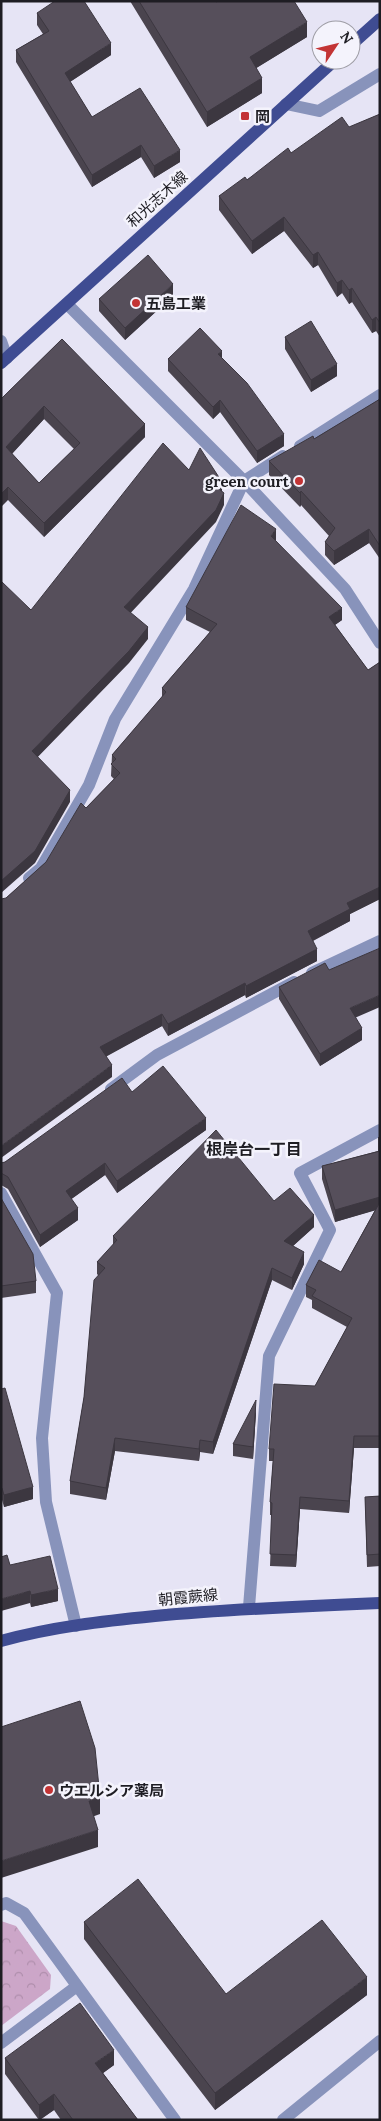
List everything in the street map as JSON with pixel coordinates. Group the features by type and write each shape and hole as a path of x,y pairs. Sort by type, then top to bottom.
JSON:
{"main road":[{"path":"361,36 380,19"},
{"name":"和光志木線","path":"4,360 324,70"},
{"name":"朝霞蕨線","path":"1,1641 76,1626 249,1607 380,1603"}],"street":[{"path":"286,104 319,110 380,74"},
{"path":"67,304 244,481 345,589 380,643"},
{"path":"1,341 4,360"},
{"path":"21,886 41,868 89,785 115,719 194,589 244,481 380,395"},
{"path":"101,1096 157,1055 332,962 380,941"},
{"path":"249,1607 269,1356 330,1230 300,1174 380,1130"},
{"path":"1,1193 57,1293 42,1438 46,1502 76,1626"},
{"path":"1,1905 6,1903 24,1912 176,2120"},
{"path":"1,2043 77,1986"},
{"path":"283,2120 380,2041"}],"green space":[{"path":"1,1921 16,1926 51,1975 50,1989 1,2026"}],"building":[{"path":"55,1 84,1 111,43 65,73 92,117 140,88 180,150 154,166 141,145 92,175 16,50 49,31 37,13"},
{"path":"139,1 294,1 307,22 250,57 262,78 207,112"},
{"path":"380,114 380,323 376,317 372,320 352,288 349,290 342,280 337,283 318,252 313,255 284,217 252,241 219,196 245,177 247,180 288,148 291,153 342,117 349,127"},
{"name":"五島工業","path":"148,255 173,284 125,328 99,299"},
{"path":"311,321 337,364 311,380 285,337"},
{"path":"200,328 222,351 218,354 247,383 284,434 257,451 220,400 213,407 168,359"},
{"path":"62,339 145,424 44,523 8,487 1,494 1,399","holes":["44,406 80,443 39,483 6,447"]},
{"path":"380,399 380,546 369,529 334,551 325,542 335,528 301,491 300,493 269,461 313,436 314,439"},
{"path":"163,443 189,470 200,448 222,482 219,489 224,493 216,510 124,607 148,627 129,651 32,751 70,790 35,851 1,881 1,581 31,610"},
{"path":"241,505 276,529 271,536 342,608 329,617 368,670 380,662 380,887 347,903 350,909 308,931 317,949 246,986 245,983 168,1024 162,1014 100,1047 112,1065 1,1146 1,899 6,898 46,862 81,803 86,808 120,773 111,764 116,759 112,755 166,692 162,688 217,624 186,607"},
{"path":"380,948 380,995 350,1008 362,1028 320,1054 279,987 325,963 329,970"},
{"path":"163,1066 206,1118 117,1181 105,1163 66,1191 78,1208 40,1235 8,1177 1,1173 1,1163 122,1078 132,1092"},
{"path":"216,1130 274,1201 290,1188 314,1215 284,1241 304,1252 292,1278 272,1268 213,1442 200,1440 199,1449 115,1438 106,1488 70,1481 84,1397 94,1280 105,1268 97,1262 117,1240 113,1236"},
{"path":"380,1151 380,1197 335,1210 322,1166"},
{"path":"1,1198 33,1254 36,1281 1,1286"},
{"path":"380,1202 380,1436 354,1436 349,1501 300,1497 296,1555 270,1554 272,1503 270,1502 274,1449 269,1449 274,1384 315,1386 352,1318 312,1296 316,1290 306,1285 319,1260 341,1272"},
{"path":"5,1388 33,1487 4,1495 1,1488 1,1389"},
{"path":"256,1400 253,1447 233,1444"},
{"path":"380,1496 380,1554 367,1555 365,1497"},
{"path":"7,1555 10,1565 50,1556 58,1589 31,1595 30,1591 1,1599 1,1557"},
{"name":"ウエルシア薬局","path":"80,1701 95,1748 100,1797 89,1801 98,1830 1,1861 1,1727"},
{"path":"138,1879 226,1994 322,1920 367,1977 215,2093 84,1922"},
{"path":"80,2003 114,2050 95,2063 138,2120 73,2120 54,2094 39,2105 5,2058"}],"place":[{"name":"岡","path":"245,116"},
{"name":"五島工業","path":"136,303"},
{"name":"green court","path":"299,481"},
{"name":"ウエルシア薬局","path":"49,1790"}],"district":[{"name":"根岸台一丁目","path":"254,1149"}]}
